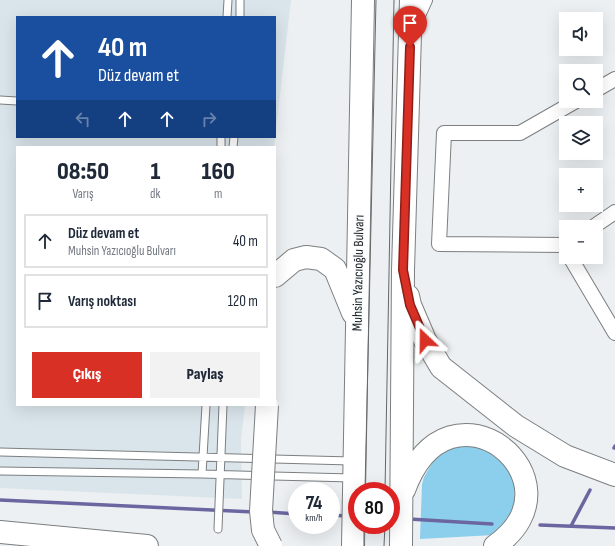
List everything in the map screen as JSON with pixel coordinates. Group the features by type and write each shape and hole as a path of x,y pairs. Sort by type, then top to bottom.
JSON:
{"main road":[{"name":"Muhsin Yazıcıoğlu Bulvarı","path":"353,546 363,0"},
{"path":"401,546 403,270 411,0"},
{"path":"276,275 294,260 306,257 321,259 335,268 357,323"},
{"path":"403,270 410,305 425,340 441,367 516,426 565,456 615,475"},
{"path":"267,406 261,511 263,530 271,546"},
{"path":"402,493 406,482 418,462 436,445 447,438 462,434 486,438 500,444 518,465 524,478 525,497 524,508 517,525 505,539 495,546"},
{"path":"0,532 147,546"}],"street":[{"path":"410,31 425,0"},
{"path":"603,86 615,79"},
{"path":"559,249 439,244 444,133 520,133 564,108"},
{"path":"603,220 615,212"},
{"path":"576,264 615,333"}],"lane":[{"path":"227,16 228,0"},
{"path":"240,0 240,16"},
{"path":"0,100 16,101"},
{"path":"202,474 206,406"},
{"path":"218,529 223,406"},
{"path":"0,452 220,459 354,479"},
{"path":"0,471 202,474 354,479"}],"shaded area":[{"path":"0,0 291,0 276,130 276,16 16,16 16,138 275,138 274,146 16,146 16,406 245,406 241,440 242,499 0,488"},
{"path":"474,441 514,471 515,508 494,535 420,539 422,484 424,477 438,453"}],"waterway":[{"path":"571,526 590,490"},
{"path":"0,500 254,512"},
{"path":"268,512 288,513"},
{"path":"340,516 346,516"},
{"path":"409,519 492,524"},
{"path":"540,525 615,528"}],"tram line":[{"path":"365,482 376,0"},
{"path":"385,482 394,0"},
{"path":"364,534 364,546"},
{"path":"384,546 385,534"}],"route":[{"path":"410,47 403,270 410,305 425,340"}]}
